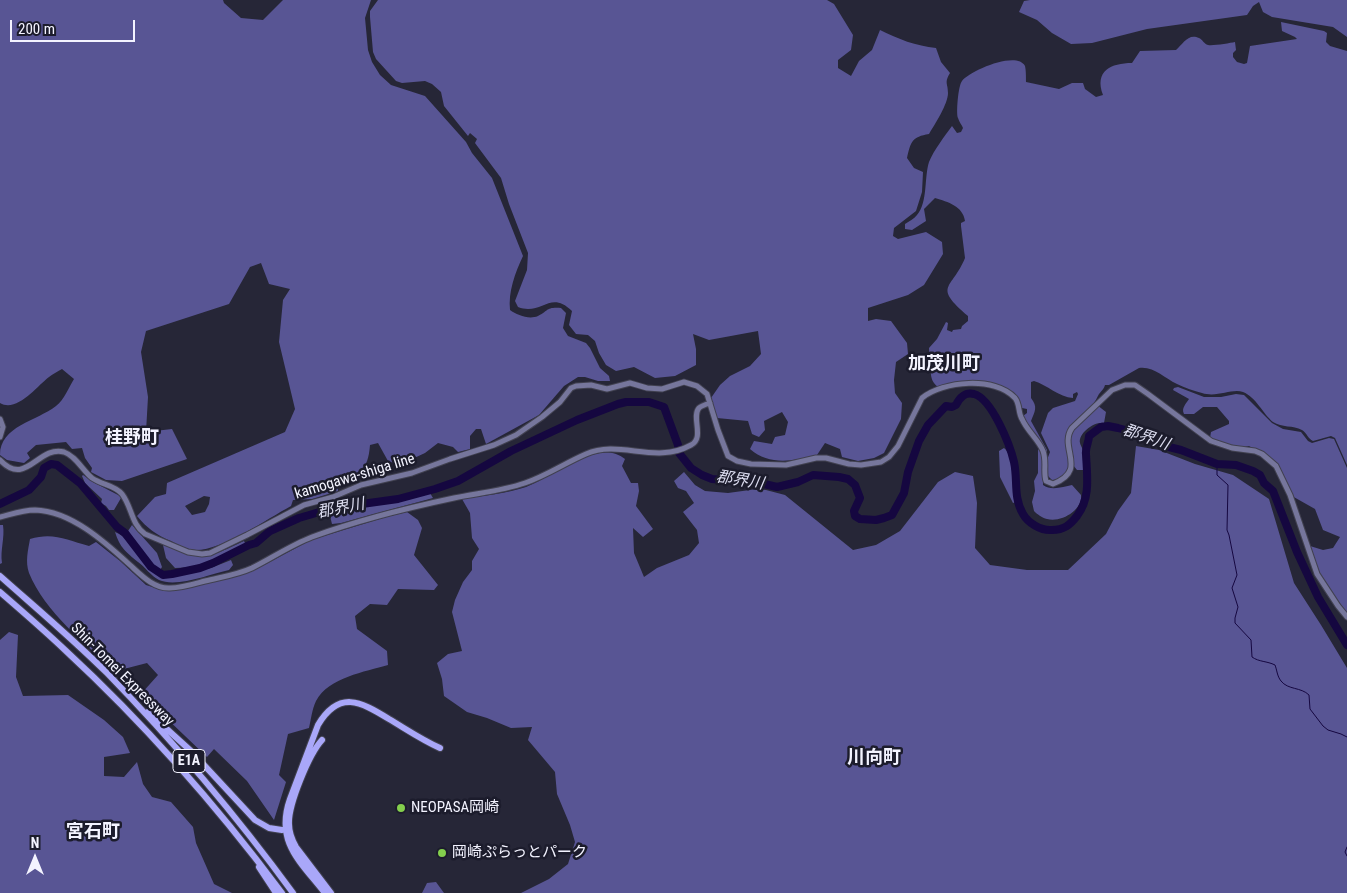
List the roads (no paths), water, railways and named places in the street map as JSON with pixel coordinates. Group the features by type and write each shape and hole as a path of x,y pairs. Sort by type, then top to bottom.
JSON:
{"highway":[{"name":"Shin-Tomei Expressway","path":"0,576 107,674 201,775 236,817 293,893"},
{"name":"Shin-Tomei Expressway","path":"0,592 65,649 154,738 253,854 282,893"},
{"path":"107,674 191,751 255,820 269,828 282,830"},
{"path":"325,893 291,848 284,825 290,799 323,716 336,705 358,702 440,748"},
{"path":"322,740 310,757 291,808 289,825 296,847 331,893"},
{"path":"253,854 262,873 276,893"}],"main road":[{"name":"kamogawa-shiga line","path":"0,460 12,469 19,470 26,468 51,452 65,452 92,478 118,490 122,494 139,530 188,552 202,554 218,550 304,505 333,497 361,485 412,473 450,458 494,445 516,435 547,414 571,388 576,386 591,385 606,389 630,382 647,388 662,389 684,382 696,386 707,394 710,403"},
{"path":"0,517 34,510 60,515 90,532 149,581 163,588 171,588 241,572 310,538 369,519 435,502 525,483 594,451 607,449 652,454 673,452 694,444 697,439 697,412 699,408 710,403 728,456 737,461 751,464 786,465 816,458 826,458 860,465 881,462 889,457 898,446 922,398 928,393 961,384 986,384 1008,392 1018,402 1021,418 1042,448 1045,457 1046,481 1053,484 1064,478 1072,466 1067,441 1072,428 1112,390 1125,385 1135,385 1211,441 1232,448 1255,451 1262,454 1276,466 1290,496 1317,574 1347,617"},
{"path":"0,419 3,427 0,437"}],"waterway":[{"name":"郡界川","path":"0,504 29,490 41,477 44,468 51,464 57,465 80,483 117,527 125,533 151,567 163,575 172,574 213,563 256,543 270,531 299,518 333,508 398,499 435,489 458,481 511,451 577,420 618,404 649,402 664,407 678,445 679,453 691,468 702,475 712,479 760,483 777,487 798,482 813,475 848,479 855,485 860,498 854,511 855,516 860,519 876,520 892,515 904,493 908,472 919,441 928,425 946,406 952,407 963,396 974,394 981,398 994,413 1009,445 1014,462 1018,501 1023,514 1035,526 1044,529 1056,530 1066,526 1081,509 1087,486 1086,452 1089,436 1101,427 1108,426 1133,432 1217,464 1236,465 1260,475 1264,483 1273,491 1297,552 1318,597 1347,645"},
{"path":"1217,464 1217,475 1228,485 1227,530 1237,575 1232,588 1238,607 1235,623 1251,640 1252,657 1275,665 1279,677 1284,684 1306,692 1309,695 1310,709 1323,726 1328,730 1347,737"},
{"path":"1347,847 1345,852 1347,856"}],"place":[{"name":"NEOPASA岡崎","path":"401,808"},
{"name":"岡崎ぷらっとパーク","path":"442,853"}],"district":[{"name":"加茂川町","path":"944,364"},
{"name":"桂野町","path":"132,438"},
{"name":"川向町","path":"874,758"},
{"name":"宮石町","path":"93,832"}]}
